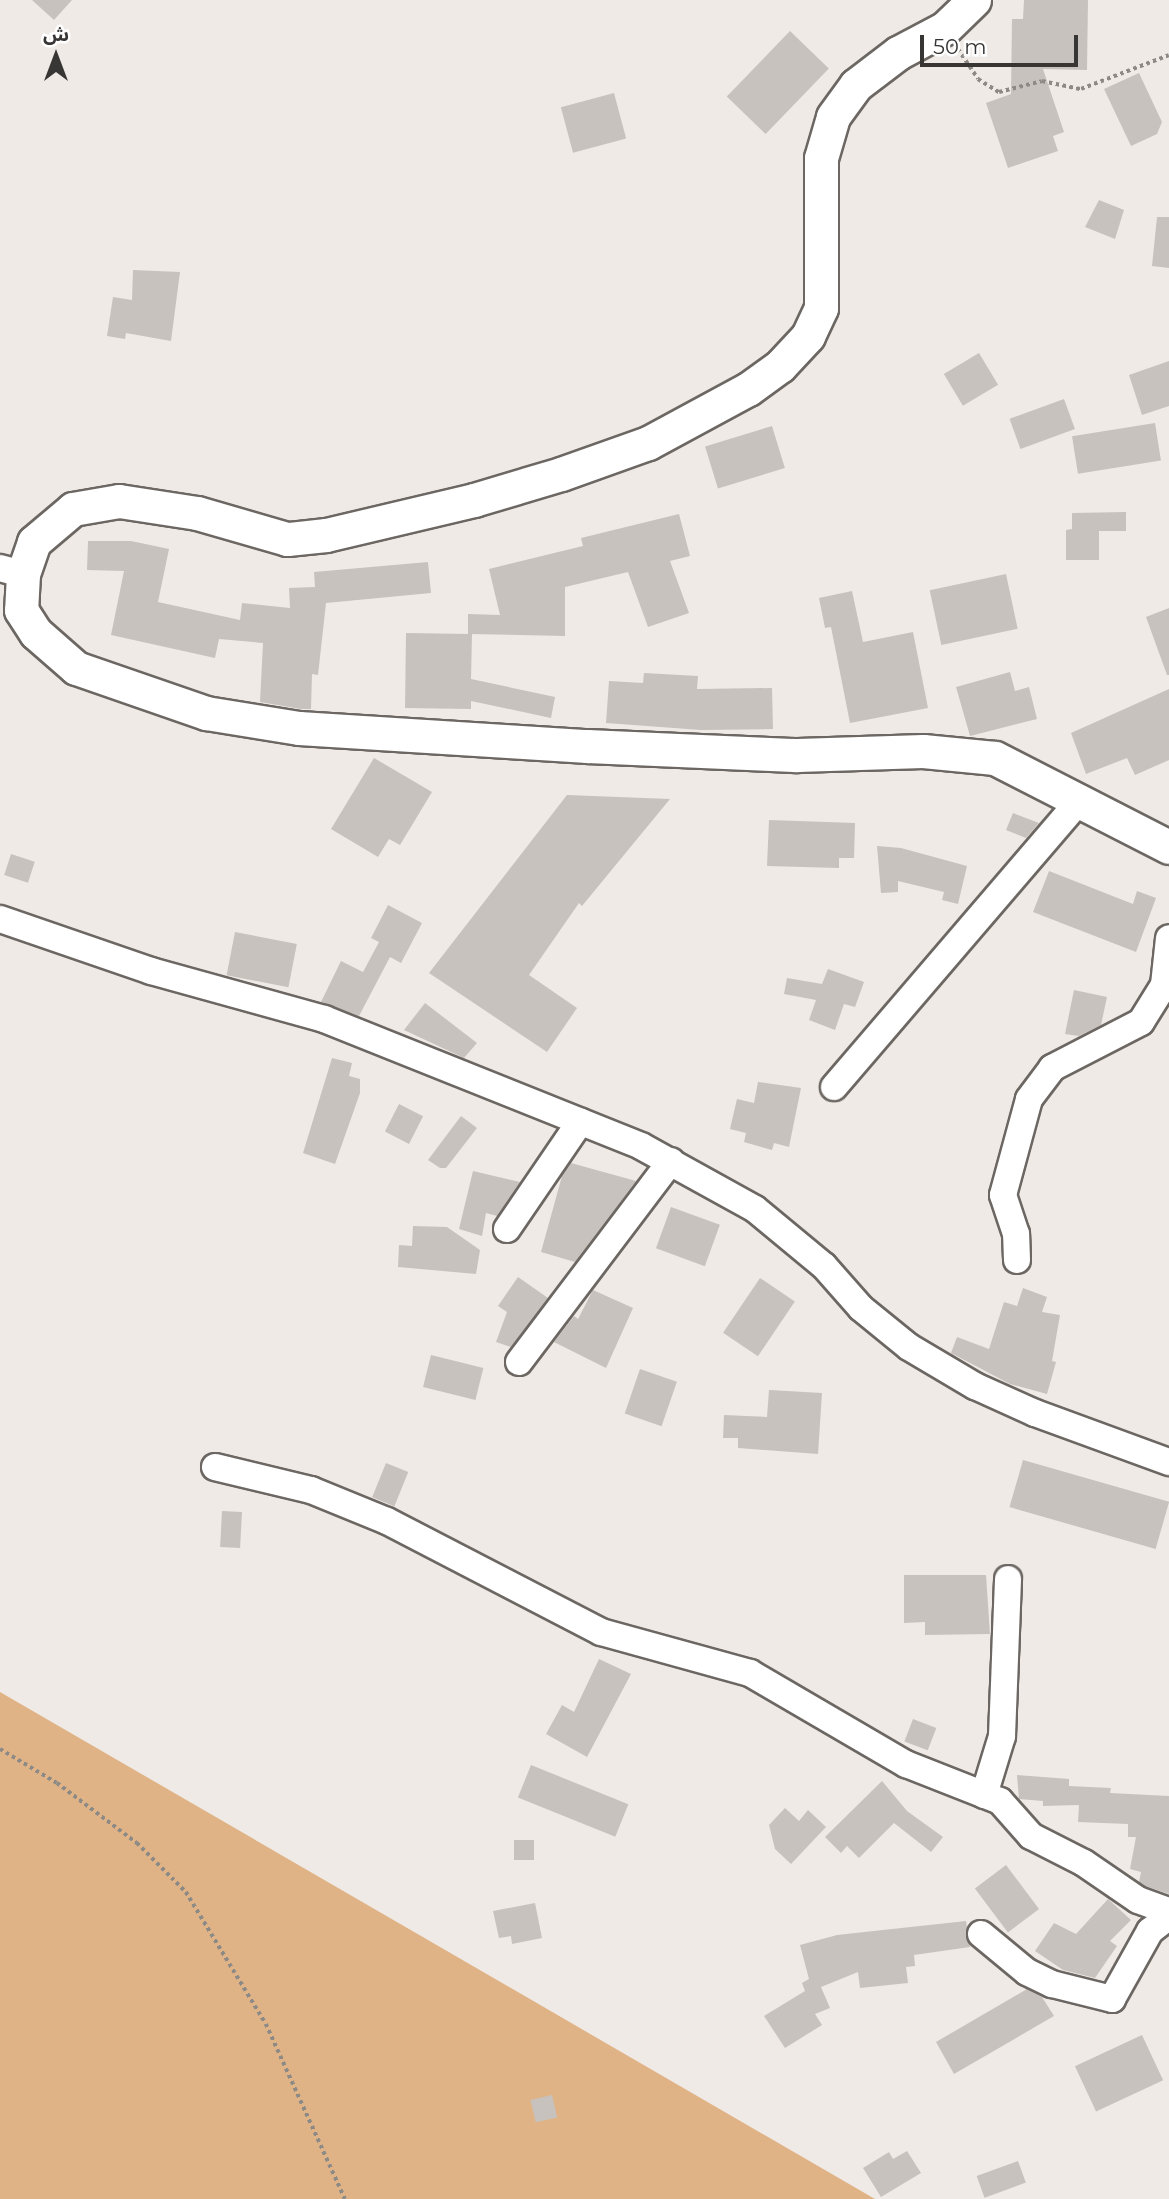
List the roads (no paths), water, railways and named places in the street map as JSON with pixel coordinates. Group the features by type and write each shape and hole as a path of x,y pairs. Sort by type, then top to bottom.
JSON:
{"main road":[{"path":"974,0 945,28 898,53 856,85 833,117 821,158 821,309 808,336 780,366 748,389 648,443 561,474 474,500 326,535 286,539 197,513 119,501 73,509 34,542 11,571 22,610 36,633 76,668 206,713 299,728 587,747 797,755 923,751 995,758 1169,847"}],"street":[{"path":"834,1087 1079,801"},
{"path":"0,919 151,971 324,1019 671,1161 721,1188 783,1231 909,1347 975,1386 1034,1413 1169,1462"},
{"path":"1017,1260 1016,1234 1003,1195 1029,1099 1052,1068 1141,1022 1164,985 1169,938"},
{"path":"507,1229 580,1122"},
{"path":"519,1362 671,1161"},
{"path":"215,1467 311,1490 387,1521 601,1632 750,1674 906,1764 1000,1801 1031,1836 1084,1863 1138,1900 1169,1914 1150,1931 1112,1999 1052,1984 1027,1972 981,1934"},
{"path":"985,1795 1002,1736 1008,1579"}]}
